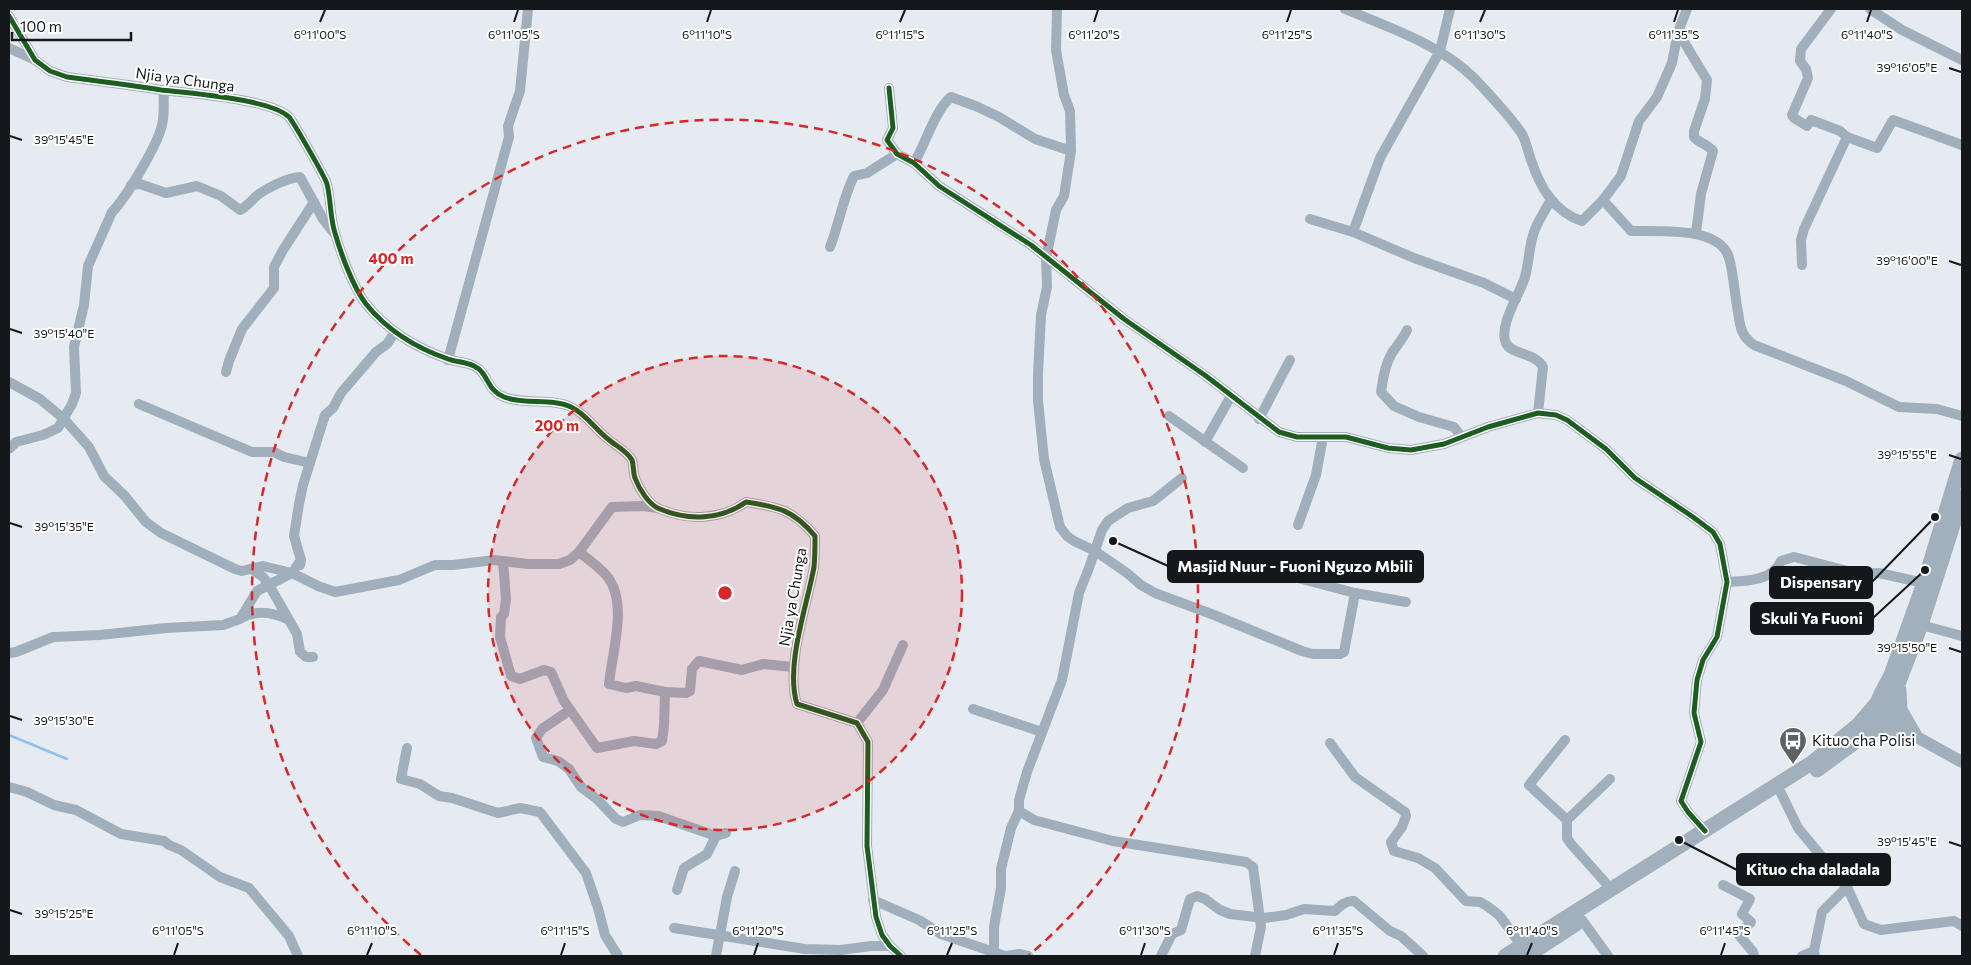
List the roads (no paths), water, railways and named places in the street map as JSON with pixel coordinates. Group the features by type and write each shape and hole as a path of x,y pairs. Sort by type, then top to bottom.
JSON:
{"main road":[{"path":"1527,954 1612,890 1813,762 1859,724 1882,708 1891,675 1924,583 1962,459"},
{"path":"1915,736 1900,710 1898,697 1901,679 1921,625 1962,497"},
{"path":"1870,731 1901,679"},
{"path":"1505,956 1527,954 1781,793 1833,759 1870,731 1882,726 1898,729 1915,736"}],"street":[{"path":"448,360 509,137 508,126 520,91 528,9"},
{"path":"1057,9 1056,50 1064,95 1070,112 1071,150 1064,196 1056,210 1046,258 1047,287 1041,315 1038,401 1044,459 1060,526 1067,536 1074,541 1095,551 1141,585 1156,593 1313,654 1340,654 1344,652 1355,593"},
{"path":"1345,9 1440,51 1455,61 1474,78 1523,136 1535,172 1550,200 1571,217 1582,221 1603,200 1622,176 1639,121 1657,97 1672,63 1678,32 1687,9"},
{"path":"1353,232 1380,158 1440,51 1450,9"},
{"path":"1832,9 1801,49 1800,60 1806,69 1808,78 1792,115 1794,118 1807,126 1811,120 1877,148 1893,120 1962,145"},
{"path":"1870,9 1902,30 1962,60"},
{"name":"Njia ya Chunga","path":"9,16 35,60 50,71 67,76 231,98 269,108 288,116 327,182 334,232 353,280 366,303 395,332 412,344 448,360 474,366 484,375 491,390 505,398 542,403 558,402 572,407 585,416 607,438 624,450 632,461 639,487 657,508 684,516 714,517 736,510 746,502 780,507 804,523 815,536 814,564 794,667 797,704 857,723"},
{"path":"1678,32 1707,80 1705,99 1694,131 1694,137 1708,145 1713,151 1701,194 1696,233"},
{"path":"9,48 35,60"},
{"path":"889,88 893,128 887,140 897,154 914,163 939,186 1031,245 1136,328 1206,376 1259,419 1279,432 1297,437 1346,437 1388,448 1411,450 1444,444 1500,423 1538,413 1556,415 1567,420 1617,458 1636,478 1713,532 1720,544 1727,582 1717,637 1703,660 1697,680 1694,713 1701,742 1680,801 1705,831"},
{"path":"9,449 16,442 58,428 76,393 74,347 84,305 88,266 106,223 131,185 157,138 163,124 164,90"},
{"path":"914,163 925,145 931,126 951,98 978,106 999,116 1035,139 1071,150"},
{"path":"1802,265 1801,240 1804,229 1847,136"},
{"path":"830,247 854,176 867,173 897,154"},
{"path":"131,185 140,184 166,193 197,186 221,196 240,210 267,189 300,177 323,219 334,232"},
{"path":"1538,413 1543,367 1540,361 1509,348 1505,342 1504,334 1507,318 1525,277 1534,231 1550,200"},
{"path":"1603,200 1631,231 1696,233 1717,241 1728,255 1740,326 1745,338 1754,345 1846,382 1899,407 1937,408 1962,416"},
{"path":"226,372 242,329 274,288 274,267 314,202"},
{"path":"1310,220 1353,232 1414,258 1484,283 1516,299"},
{"path":"1407,330 1402,342 1393,352 1388,362 1381,392 1394,406 1419,417 1454,427 1462,437"},
{"path":"240,619 256,591 269,584 295,575 301,560 294,536 301,495 325,415 333,408 341,393 376,352 387,344 395,332"},
{"path":"1259,419 1290,360"},
{"path":"9,382 40,399 64,419 89,447 104,476 124,495 146,522 161,533 235,569 242,571 263,566 295,575 335,592 399,580 435,565 453,565 494,560 528,564 559,564 570,560 580,552 612,507 643,506 657,508"},
{"path":"1205,442 1231,396"},
{"path":"139,404 252,452 274,452 284,457 310,463"},
{"path":"1169,416 1243,468"},
{"path":"1298,525 1316,474 1323,436"},
{"path":"993,954 994,927 1001,869 1011,828 1019,811 1021,793 1062,680 1079,593 1102,530 1108,521 1128,508 1153,500 1182,478"},
{"path":"580,552 606,575 613,588 619,610 609,684 626,688 636,686 664,692 686,693 690,691 692,668 699,661 742,670 763,664 794,667"},
{"path":"1727,582 1752,580 1762,577 1777,570 1781,561 1794,556 1859,574 1879,573 1924,583"},
{"path":"502,562 506,599 504,614 501,617 500,638 511,676 520,679 544,670 551,672 564,701 597,748 634,741 656,744 662,741 664,692"},
{"path":"252,569 269,584 297,634 300,652 306,657 313,657"},
{"path":"1276,572 1355,593 1406,602"},
{"path":"9,653 53,637 223,625 248,614 263,612 276,614 287,619"},
{"path":"1921,625 1962,636"},
{"path":"901,956 890,946 879,926 873,900 867,846 868,742 857,723 883,690 903,645"},
{"path":"1882,708 1915,736 1962,762"},
{"path":"973,709 1042,732"},
{"path":"570,710 542,729 536,738 543,757 558,761 569,769 580,787 597,798 616,819 623,822 640,815 658,816 721,834 707,854 684,868 677,890"},
{"path":"1564,740 1529,785 1567,820"},
{"path":"1330,743 1355,777 1405,812 1406,816 1402,827 1391,842 1394,851 1418,858 1435,868 1466,900 1480,902 1499,915 1527,954"},
{"path":"407,748 401,779 420,784 439,796 498,813 520,808 540,812 586,872 605,935 618,956"},
{"path":"1610,779 1567,820 1567,838 1612,890"},
{"path":"9,787 76,810 122,834 164,841 220,877 249,888 289,936 298,956"},
{"path":"1781,793 1798,828 1847,887 1864,924 1881,930 1954,921 1962,926"},
{"path":"1019,811 1034,820 1113,841 1246,862 1253,867 1259,900 1260,927 1255,956"},
{"path":"716,956 719,935 735,871"},
{"path":"1723,885 1750,899 1742,914 1751,922 1739,935 1753,952 1754,956"},
{"path":"1802,956 1815,954 1822,912 1847,887"},
{"path":"1161,956 1172,934 1181,930 1190,898 1197,896 1230,914 1259,917 1286,915 1304,909 1335,911 1344,903 1350,900 1354,901 1390,931 1401,936 1422,956"},
{"path":"873,900 919,920 940,934 993,954 1028,956"},
{"path":"1582,920 1608,956"},
{"path":"674,928 805,949 841,950 846,952 890,946"}],"waterway":[{"path":"9,735 67,759"}],"place":[{"name":"Dispensary","path":"1935,517"},
{"name":"Masjid Nuur - Fuoni Nguzo Mbili","path":"1113,541"},
{"name":"Skuli Ya Fuoni","path":"1925,570"},
{"name":"Kituo cha Polisi","path":"1793,765"},
{"name":"Kituo cha daladala","path":"1679,840"}]}
